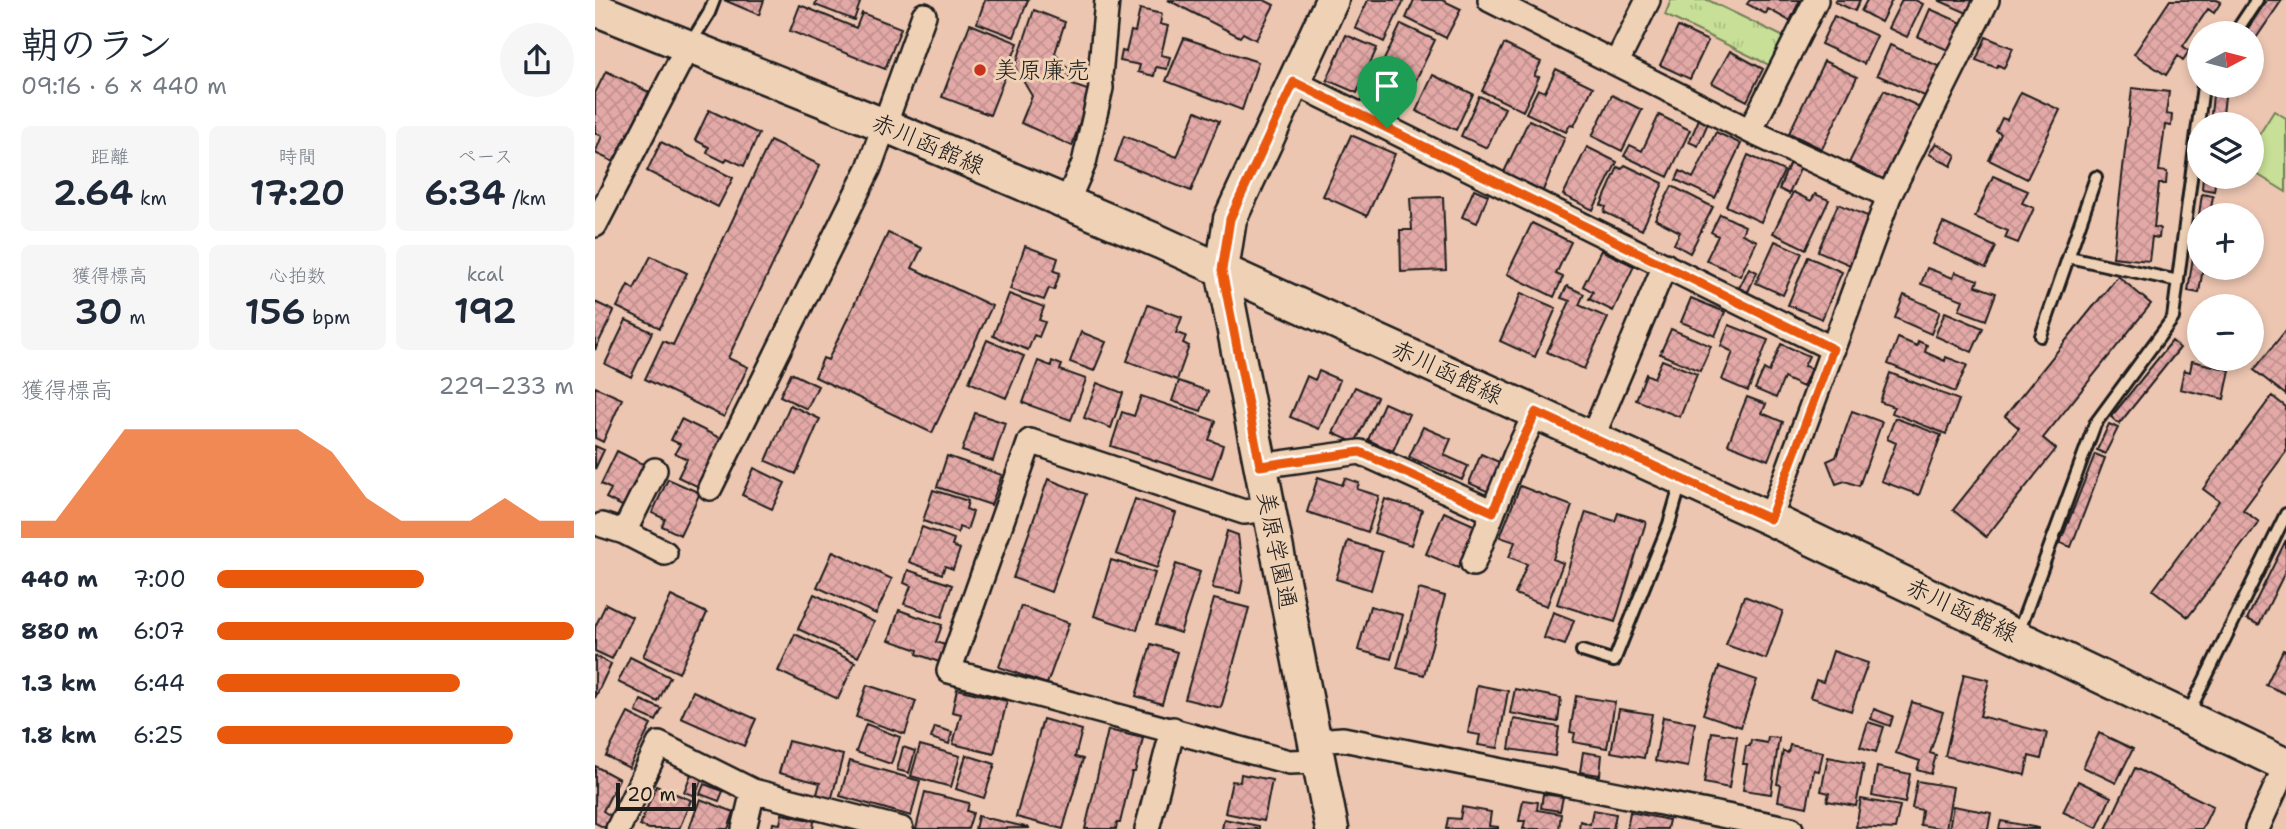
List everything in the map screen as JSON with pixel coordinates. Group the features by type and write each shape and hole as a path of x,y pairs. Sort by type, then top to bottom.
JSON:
{"main road":[{"name":"美原学園通","path":"1332,0 1230,219 1222,270 1332,829"},
{"name":"赤川函館線","path":"595,9 884,125 1222,270 1770,519 2286,765"}],"street":[{"path":"1067,202 1084,163 1101,88 1107,0"},
{"path":"1490,0 1750,131 1889,196"},
{"path":"1617,62 1648,0"},
{"path":"1750,131 1816,0"},
{"path":"1770,519 1889,196 1987,0"},
{"path":"710,488 869,168 925,15"},
{"path":"595,225 688,46"},
{"path":"1294,82 1833,349"},
{"path":"1592,438 1665,265"},
{"path":"1473,564 1516,454 1536,412"},
{"path":"1268,509 1244,513 1030,441 949,671 1289,762 1343,739 1683,819 1790,829"},
{"path":"1260,466 1360,452 1493,512"},
{"path":"655,470 604,529 664,552"},
{"path":"1147,829 1173,729"},
{"path":"618,829 659,744 753,791 901,829"},
{"path":"2256,829 2286,765"},
{"path":"744,829 753,791"}],"lane":[{"path":"688,46 714,0"},
{"path":"2243,21 2257,0"},
{"path":"2017,636 2095,424 2172,318 2201,98"},
{"path":"2041,336 2096,177"},
{"path":"2069,257 2178,281"},
{"path":"1582,650 1614,661 1669,524 1682,480"},
{"path":"2187,717 2286,514"}],"green space":[{"path":"1671,0 1708,0 1784,37 1771,66 1665,15"},
{"path":"2274,111 2286,118 2286,192 2264,178 2264,127"}],"building":[{"path":"724,0 764,0 759,15"},
{"path":"817,0 861,0 854,20 815,5"},
{"path":"985,0 1028,0 1014,37 977,23"},
{"path":"1168,0 1264,0 1274,5 1256,40 1243,33 1240,37"},
{"path":"1368,0 1404,0 1384,42 1355,28"},
{"path":"1414,0 1442,0 1461,9 1446,38 1406,18"},
{"path":"1750,0 1800,0 1790,21 1768,9 1766,14 1747,4"},
{"path":"1860,0 1855,11 1835,2"},
{"path":"1867,0 1892,0 1881,22 1861,11"},
{"path":"1902,0 1915,0 1923,4 1907,37 1888,28"},
{"path":"1938,0 1973,0 1967,13"},
{"path":"2170,0 2221,2 2214,13 2208,9 2200,21 2187,21 2187,40 2183,46 2187,54 2183,60 2178,56 2166,75 2134,54"},
{"path":"2267,0 2282,0 2265,25 2265,21 2253,21"},
{"path":"800,5 856,28 862,13 901,28 885,69 790,31"},
{"path":"1140,9 1162,14 1160,24 1168,26 1161,55 1170,57 1167,69 1156,67 1154,76 1138,72 1140,65 1120,61 1122,51 1126,52 1131,31 1135,32"},
{"path":"1930,9 1969,26 1957,54 1918,37"},
{"path":"1034,10 1065,22 1055,53 1068,69 1070,84 1090,91 1072,146 1021,123 1032,96 1015,67"},
{"path":"1834,16 1877,36 1864,64 1821,44"},
{"name":"美原廉売","path":"970,24 1018,43 990,115 942,97"},
{"path":"1401,24 1435,40 1399,116 1365,100"},
{"path":"1678,27 1708,41 1690,79 1660,65"},
{"path":"1346,35 1377,48 1357,93 1327,80"},
{"path":"1986,37 2013,48 2004,68 1976,60"},
{"path":"1184,38 1258,62 1242,110 1166,81"},
{"path":"1504,44 1541,62 1534,76 1539,77 1523,111 1482,91"},
{"path":"1890,45 1943,68 1929,98 1877,75"},
{"path":"1730,51 1763,69 1747,101 1712,83"},
{"path":"1824,61 1857,77 1822,149 1789,133"},
{"path":"1556,69 1593,87 1574,126 1570,125 1566,132 1526,113 1538,89 1545,92"},
{"path":"606,71 649,92 614,162 595,153 602,136 595,133 595,93"},
{"path":"1433,75 1473,94 1456,130 1416,111"},
{"path":"2132,88 2169,92 2166,114 2172,115 2171,126 2165,125 2159,171 2167,172 2166,184 2159,184 2154,227 2160,228 2159,238 2152,237 2149,261 2113,257"},
{"path":"1884,90 1922,108 1886,181 1849,163"},
{"path":"2021,92 2060,110 2027,179 1989,160 2001,134 1996,131 2002,118 2007,120"},
{"path":"1612,95 1642,110 1622,151 1592,136"},
{"path":"1479,96 1505,108 1487,148 1461,136"},
{"path":"2213,98 2225,98 2223,112 2211,112"},
{"path":"709,110 759,134 744,166 727,158 725,162 707,153 709,147 695,140"},
{"path":"1196,111 1219,121 1191,191 1115,161 1124,136 1177,157"},
{"path":"1659,115 1690,130 1668,177 1624,156 1630,145 1642,151"},
{"path":"1699,119 1708,123 1698,146 1689,142"},
{"path":"1529,120 1565,137 1542,193 1503,174"},
{"path":"1716,132 1741,144 1715,198 1676,180 1680,171 1693,178"},
{"path":"1351,135 1395,154 1367,216 1323,196"},
{"path":"770,141 820,165 728,358 748,367 724,417 645,379 663,341 673,345"},
{"path":"661,142 733,178 718,207 647,171"},
{"path":"1936,143 1956,155 1951,166 1929,154"},
{"path":"1587,147 1617,162 1593,210 1563,195"},
{"path":"1748,155 1784,171 1761,222 1726,206"},
{"path":"1790,162 1801,167 1789,194 1779,189"},
{"path":"1625,165 1663,183 1642,230 1604,212 1606,207 1601,205 1618,167 1622,169"},
{"path":"1993,176 2028,191 2022,203 2034,208 2018,243 2005,238 2008,231 1975,217"},
{"path":"1672,186 1713,207 1690,253 1674,244 1680,232 1655,219"},
{"path":"1474,189 1488,195 1477,223 1462,217"},
{"path":"1793,192 1811,201 1815,194 1829,200 1806,249 1773,233"},
{"path":"2202,194 2213,196 2212,203 2201,203"},
{"path":"1443,197 1446,270 1401,272 1400,230 1412,230 1410,198"},
{"path":"1838,204 1870,217 1850,265 1818,251"},
{"path":"1720,214 1745,226 1742,234 1757,241 1740,276 1706,260 1718,236 1711,232"},
{"path":"1532,223 1571,242 1556,274 1563,277 1554,297 1507,274"},
{"path":"1943,223 1996,247 1986,268 1933,244"},
{"path":"888,233 922,248 912,268 992,306 932,433 815,377 823,358 828,360"},
{"path":"1775,241 1802,253 1783,295 1756,283"},
{"path":"1025,246 1058,258 1054,271 1060,273 1054,290 1049,288 1044,300 1010,289"},
{"path":"1601,250 1634,266 1613,311 1589,299 1593,292 1583,286"},
{"path":"651,256 687,273 660,328 617,307 628,285 634,289"},
{"path":"1808,257 1842,272 1822,319 1788,305"},
{"path":"1749,268 1757,272 1748,292 1739,288"},
{"path":"1927,268 1953,278 1955,272 1978,280 1976,286 1996,293 1986,320 1959,310 1963,300 1921,284"},
{"path":"2118,276 2151,304 2043,438 2056,449 1986,537 1953,510 2019,428 2005,416"},
{"path":"2190,280 2201,280 2199,293 2188,291"},
{"path":"1567,286 1584,294 1579,305 1608,318 1584,369 1547,352 1570,301 1561,298"},
{"path":"1521,293 1556,308 1535,357 1500,341"},
{"path":"1009,294 1044,307 1039,320 1045,322 1039,337 1034,335 1028,350 993,336"},
{"path":"1904,295 1940,311 1931,334 1895,318"},
{"path":"1691,298 1725,312 1715,336 1681,322"},
{"path":"595,302 614,311 595,350"},
{"path":"1148,305 1182,317 1176,333 1186,336 1183,343 1189,346 1177,380 1127,361"},
{"path":"1945,312 1983,328 1972,352 1935,336"},
{"path":"626,320 652,332 631,377 605,364"},
{"path":"1729,325 1768,340 1748,391 1722,380 1733,352 1721,346"},
{"path":"1671,329 1711,346 1700,371 1660,354"},
{"path":"2286,330 2286,395 2255,371 2264,371 2264,358"},
{"path":"1081,332 1106,342 1094,371 1070,362"},
{"path":"1898,338 1917,346 1918,341 1927,345 1925,352 1945,361 1946,357 1967,365 1955,392 1888,364"},
{"path":"987,340 1024,356 1006,398 969,382"},
{"path":"2172,341 2180,348 2119,424 2111,417"},
{"path":"1781,344 1809,356 1804,366 1811,368 1803,387 1784,378 1776,398 1755,389 1764,369 1769,372"},
{"path":"1662,360 1697,374 1680,417 1636,400 1646,374 1654,378"},
{"path":"1038,361 1051,366 1052,361 1062,365 1060,370 1086,379 1071,420 1023,403"},
{"path":"2184,370 2230,371 2224,399 2180,389"},
{"path":"1319,371 1340,380 1319,429 1290,417 1307,376 1315,380"},
{"path":"791,373 818,386 807,409 780,396"},
{"path":"1890,373 1959,400 1946,434 1892,413 1894,407 1880,402"},
{"path":"1179,381 1208,391 1201,411 1172,401"},
{"path":"1097,383 1123,393 1111,428 1084,418"},
{"path":"595,387 622,399 603,442 595,438"},
{"path":"1355,387 1377,397 1355,443 1333,433"},
{"path":"1141,396 1216,421 1209,440 1223,445 1212,479 1111,446 1122,412 1134,416"},
{"path":"2272,396 2286,407 2286,452 2243,510 2259,522 2188,617 2153,590 2219,501 2203,489"},
{"path":"1747,397 1766,404 1762,413 1783,422 1768,460 1728,444"},
{"path":"1384,403 1409,414 1393,451 1368,440"},
{"path":"790,405 820,419 796,474 766,461"},
{"path":"1852,411 1882,422 1859,486 1845,481 1836,484 1827,461 1836,457"},
{"path":"975,413 1005,423 993,461 962,451"},
{"path":"1895,418 1941,435 1919,495 1881,481 1896,443 1887,439"},
{"path":"681,419 726,441 703,489 678,477 687,459 675,453 680,444 671,440"},
{"path":"2109,424 2118,428 2105,454 2097,450"},
{"path":"1423,427 1451,439 1444,455 1468,466 1462,480 1409,457"},
{"path":"595,446 604,450 595,469"},
{"path":"617,451 647,466 626,508 606,498 611,489 601,484"},
{"path":"1481,454 1501,463 1489,492 1469,483"},
{"path":"2095,454 2105,458 2071,547 2060,543"},
{"path":"947,456 1002,475 991,505 937,487"},
{"path":"754,468 785,483 772,509 742,495"},
{"path":"1318,477 1342,485 1345,478 1359,483 1357,489 1379,496 1368,532 1307,512"},
{"path":"668,479 700,493 680,535 662,526 665,519 652,513"},
{"path":"1048,479 1086,494 1051,592 1013,578"},
{"path":"1520,486 1572,506 1553,559 1563,563 1547,606 1515,594 1527,564 1509,557 1515,542 1500,537"},
{"path":"933,490 968,501 966,509 973,512 967,530 959,527 958,533 923,521"},
{"path":"1135,499 1176,513 1157,568 1116,554"},
{"path":"1385,499 1422,510 1411,545 1374,533"},
{"path":"1444,512 1476,526 1458,568 1426,554"},
{"path":"1586,512 1615,521 1618,513 1646,522 1615,622 1557,604"},
{"path":"922,527 954,539 952,546 960,549 953,569 945,566 942,574 909,562"},
{"path":"1227,531 1238,535 1243,578 1240,593 1212,588"},
{"path":"2286,540 2286,570 2259,625 2247,619"},
{"path":"1348,541 1382,552 1371,590 1336,579"},
{"path":"833,551 892,579 876,614 817,587"},
{"path":"1111,560 1155,573 1137,630 1094,616"},
{"path":"1176,564 1200,572 1180,633 1156,625"},
{"path":"908,570 952,585 942,617 904,604 911,586 904,583"},
{"path":"1419,589 1445,596 1424,675 1397,668"},
{"path":"814,594 874,622 858,657 798,629"},
{"path":"671,596 707,613 679,673 643,656"},
{"path":"1744,596 1783,611 1766,659 1726,645"},
{"path":"1214,599 1249,608 1221,708 1185,699"},
{"path":"606,604 632,617 612,659 595,651 595,627"},
{"path":"1021,606 1069,623 1047,684 999,667"},
{"path":"1370,606 1403,615 1391,659 1358,650"},
{"path":"899,610 942,625 936,642 945,645 939,662 917,654 918,650 889,640"},
{"path":"1553,612 1574,620 1565,645 1544,638"},
{"path":"795,634 855,662 838,699 778,671"},
{"path":"1151,644 1177,652 1162,704 1136,696"},
{"path":"2283,650 2286,651 2286,694 2266,685"},
{"path":"1833,651 1868,663 1851,711 1810,697 1816,680 1823,682"},
{"path":"595,656 611,664 595,698"},
{"path":"630,657 670,677 658,702 618,682"},
{"path":"1719,667 1757,680 1741,727 1703,714"},
{"path":"1964,674 1989,680 1980,716 2047,733 2041,759 2029,756 2025,775 1945,756"},
{"path":"867,685 916,701 905,734 856,717"},
{"path":"1477,685 1508,691 1498,748 1478,745 1480,735 1468,733"},
{"path":"957,689 1007,701 994,754 953,744 961,714 952,712"},
{"path":"1515,689 1561,698 1558,722 1510,713"},
{"path":"693,691 756,719 744,746 681,718"},
{"path":"1576,696 1615,702 1607,748 1573,742 1575,733 1570,732"},
{"path":"641,700 662,709 656,721 636,712"},
{"path":"1912,702 1943,712 1930,753 1936,755 1931,774 1917,770 1920,761 1896,753"},
{"path":"1619,709 1652,714 1644,758 1611,752"},
{"path":"1874,709 1893,716 1890,726 1871,719"},
{"path":"628,713 651,725 629,768 606,756"},
{"path":"1663,717 1695,723 1688,767 1655,761"},
{"path":"1043,719 1082,730 1075,757 1083,759 1063,829 1016,817"},
{"path":"1514,719 1559,727 1555,756 1509,749"},
{"path":"1868,722 1884,727 1876,752 1860,747"},
{"path":"866,724 900,737 891,764 856,752"},
{"path":"935,727 952,732 949,744 931,738"},
{"path":"1108,730 1143,738 1120,823 1117,823 1116,829 1085,829"},
{"path":"1712,732 1737,736 1729,788 1704,783"},
{"path":"2099,733 2133,749 2116,783 2083,767"},
{"path":"1768,737 1779,738 1771,794 1743,790 1747,764 1743,764 1746,746 1750,746 1751,740 1767,743"},
{"path":"788,741 843,755 831,801 816,798 820,783 779,773"},
{"path":"920,745 960,756 951,787 911,776"},
{"path":"1790,745 1823,752 1819,771 1814,770 1807,807 1778,801 1781,785 1777,784 1783,751 1788,753"},
{"path":"903,747 915,751 909,773 897,770"},
{"path":"1583,752 1602,755 1600,775 1580,772"},
{"path":"966,755 995,764 984,798 956,789"},
{"path":"1828,757 1864,764 1856,806 1827,801 1829,793 1821,791"},
{"path":"850,761 920,781 911,816 840,796"},
{"path":"595,766 619,779 603,811 611,816 605,828 595,823"},
{"path":"1877,767 1910,774 1905,803 1872,796"},
{"path":"2135,768 2213,806 2202,829 2106,829"},
{"path":"691,774 702,778 695,796 684,792"},
{"path":"1241,774 1272,780 1264,821 1225,813 1232,781 1240,782"},
{"path":"1917,781 1953,787 1946,829 1920,825 1922,810 1912,808"},
{"path":"2078,781 2111,797 2097,828 2063,812"},
{"path":"704,784 723,791 719,801 700,794"},
{"path":"656,786 691,800 679,829 649,829 640,825"},
{"path":"925,792 969,803 967,811 973,813 968,829 916,829"},
{"path":"1543,794 1563,797 1560,811 1541,808"},
{"path":"700,799 734,812 728,829 689,829"},
{"path":"1861,799 1900,806 1895,829 1856,827"},
{"path":"1523,800 1538,802 1537,810 1561,814 1559,829 1523,829 1525,821 1519,821"},
{"path":"1953,806 1991,813 1988,829 1949,829"},
{"path":"1462,807 1491,812 1489,826 1498,829 1446,829 1448,818 1460,819"},
{"path":"1593,810 1616,814 1613,829 1579,829 1580,821 1590,824"},
{"path":"1630,812 1669,820 1667,829 1627,829"},
{"path":"782,814 814,821 813,829 772,829 773,823 780,824"},
{"path":"978,816 1030,828 975,829"},
{"path":"1224,819 1259,826 1259,829 1222,829"},
{"path":"2001,821 2039,828 2039,829 1999,829"}],"place":[{"name":"美原廉売","path":"980,70"}],"route":[{"path":"1294,82 1387,128 1833,349 1770,519 1536,412 1493,512 1360,452 1260,466 1222,270 1230,219 1294,82"}]}
